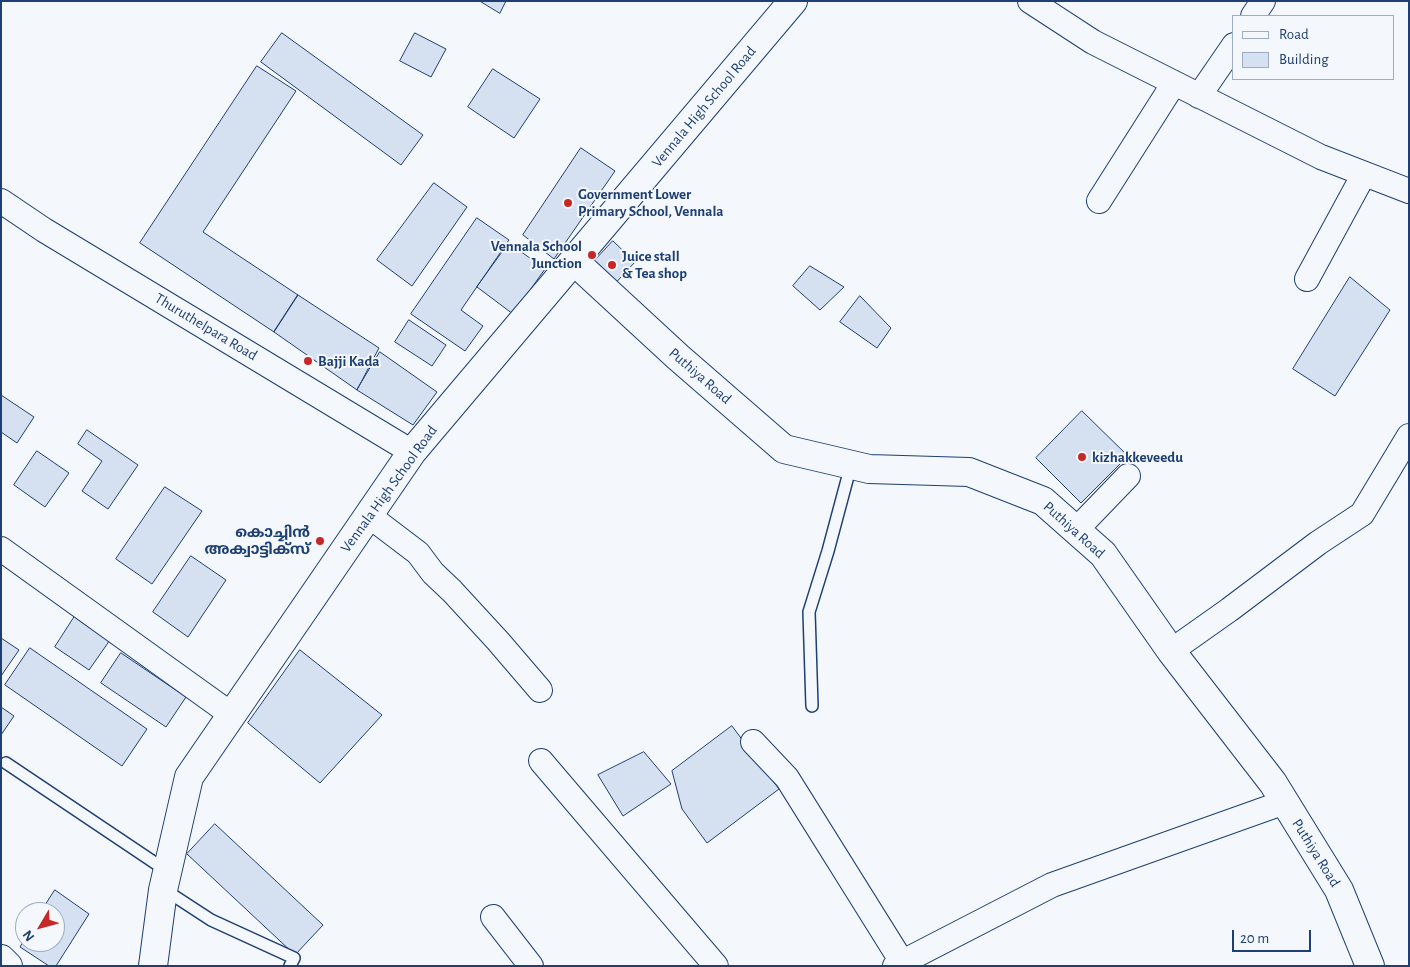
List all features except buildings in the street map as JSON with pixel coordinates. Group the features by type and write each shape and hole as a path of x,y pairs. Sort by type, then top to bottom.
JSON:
{"main road":[{"name":"Vennala High School Road","path":"154,966 165,881 189,777 412,452 793,1"},
{"name":"Puthiya Road","path":"574,261 678,357 784,449 869,469 969,472 1043,501 1076,530 1103,554 1170,651 1273,783 1339,890 1370,966"},
{"path":"1,959 8,966"}],"street":[{"path":"1030,1 1093,42 1199,96 1321,157 1409,191"},
{"path":"1254,15 1264,1"},
{"path":"1199,96 1232,48"},
{"path":"1099,201 1174,83"},
{"path":"1307,279 1364,174"},
{"name":"Thuruthelpara Road","path":"1,201 44,230 412,452"},
{"path":"1170,651 1229,610 1318,543 1362,514 1409,436"},
{"path":"1076,530 1128,476"},
{"path":"368,515 418,553 433,573 498,641 540,690"},
{"path":"1,549 232,715"},
{"path":"753,742 787,778 898,964 1052,885 1285,802"},
{"path":"541,761 716,966"},
{"path":"493,917 531,966"}],"lane":[{"path":"812,706 809,612 828,551 851,464"},
{"path":"6,763 165,881 211,920 292,962 304,966"}],"place":[{"name":"Government Lower Primary School, Vennala","path":"568,203"},
{"name":"Vennala School Junction","path":"592,255"},
{"name":"Juice stall & Tea shop","path":"612,265"},
{"name":"Bajji Kada","path":"308,361"},
{"name":"kizhakkeveedu","path":"1082,457"},
{"name":"കൊച്ചിൻ അക്വാട്ടിക്സ്","path":"320,541"}]}
